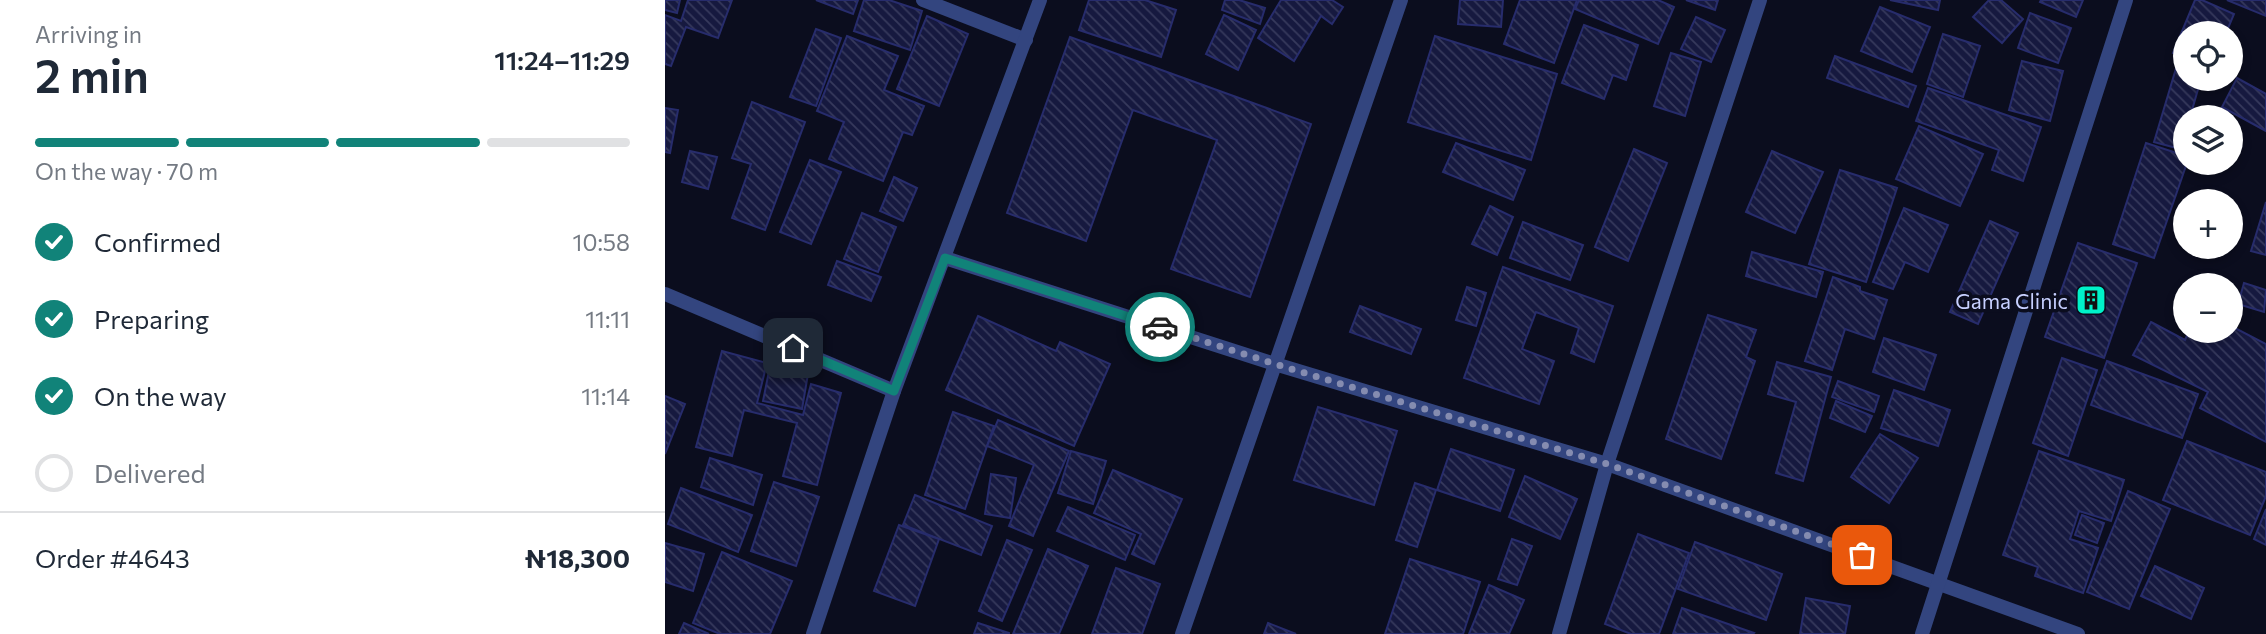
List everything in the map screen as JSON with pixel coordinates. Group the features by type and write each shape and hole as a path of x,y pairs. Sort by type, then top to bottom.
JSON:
{"street":[{"path":"923,0 1026,40"},
{"path":"813,634 894,391 1040,0"},
{"path":"1182,634 1401,0"},
{"path":"1559,634 1607,464 1760,0"},
{"path":"1922,634 2126,0"},
{"path":"945,258 1275,364 1607,464 2078,634"},
{"path":"665,294 894,391"}],"building":[{"path":"665,0 680,0 677,13 665,10"},
{"path":"688,0 732,0 718,38 686,27 671,66 665,64 665,15 681,21"},
{"path":"816,0 858,0 853,14"},
{"path":"864,0 889,0 922,11 910,50 854,31"},
{"path":"1089,0 1145,0 1176,10 1161,57 1079,30"},
{"path":"1225,0 1239,0 1265,8 1260,24 1222,10"},
{"path":"1281,0 1332,0 1343,7 1332,24 1321,16 1294,61 1258,38"},
{"path":"1460,0 1503,0 1501,27 1458,24"},
{"path":"1520,0 1577,0 1554,63 1504,44"},
{"path":"1579,0 1658,0 1674,7 1658,44 1575,9"},
{"path":"1686,0 1718,0 1715,10"},
{"path":"1890,0 1940,0 1938,10"},
{"path":"1989,0 2001,0 2023,19 2002,43 1973,17"},
{"path":"2083,0 2076,17 2040,2"},
{"path":"2195,0 2202,0 2234,14 2231,21 2186,21"},
{"path":"2227,0 2266,0 2266,16"},
{"path":"1880,7 1930,27 1912,72 1861,51"},
{"path":"2030,13 2071,28 2058,63 2018,48"},
{"path":"1224,15 1256,30 1238,70 1206,54"},
{"path":"927,16 968,34 939,106 897,89"},
{"path":"1696,17 1725,30 1711,62 1681,49"},
{"path":"1584,25 1638,45 1626,80 1613,75 1604,99 1562,83"},
{"path":"816,29 841,38 816,106 790,97"},
{"path":"1943,34 1980,46 1963,97 1927,84"},
{"path":"847,36 898,56 884,90 924,106 912,135 903,132 883,181 829,159 844,122 817,111"},
{"path":"1435,36 1557,74 1531,160 1408,122"},
{"path":"1070,37 1311,124 1250,297 1171,269 1217,140 1133,110 1086,241 1007,213"},
{"path":"1671,53 1701,62 1685,116 1654,106"},
{"path":"1835,56 1916,86 1908,107 1827,78"},
{"path":"2022,61 2063,71 2050,121 2009,110"},
{"path":"2173,78 2173,91 2198,91 2193,105 2173,105 2173,147 2154,142"},
{"path":"2243,81 2266,94 2266,131 2243,118 2243,105 2223,105 2230,91 2243,91"},
{"path":"1928,88 2041,127 2023,181 1992,170 1999,150 1916,121"},
{"path":"752,102 805,122 765,230 732,218 751,164 732,158"},
{"path":"665,108 678,110 670,153 665,152"},
{"path":"1919,126 1983,154 1960,206 1896,179"},
{"path":"1456,143 1525,170 1513,200 1443,172"},
{"path":"2146,143 2173,152 2173,175 2183,175 2178,189 2173,189 2173,203 2154,258 2113,244"},
{"path":"1634,149 1667,163 1628,261 1595,247"},
{"path":"690,151 717,157 708,189 682,182"},
{"path":"1772,151 1823,172 1795,233 1746,212"},
{"path":"810,160 841,172 811,244 780,232"},
{"path":"1840,170 1897,188 1866,282 1809,264"},
{"path":"894,177 917,188 903,221 880,211"},
{"path":"2266,202 2266,255 2251,251"},
{"path":"1490,206 1513,217 1497,255 1472,244"},
{"path":"1904,208 1948,225 1928,272 1905,262 1893,289 1873,282"},
{"path":"862,213 896,227 878,272 844,259"},
{"path":"1990,221 2018,233 1978,324 1950,312"},
{"path":"1523,222 1583,245 1570,280 1510,258"},
{"name":"Gama Clinic","path":"2078,243 2137,263 2104,358 2045,337"},
{"path":"1752,252 1823,272 1816,297 1746,276"},
{"path":"837,261 881,277 871,301 828,285"},
{"path":"1503,267 1613,306 1594,362 1571,353 1579,328 1536,312 1522,349 1554,361 1539,404 1464,378"},
{"path":"1833,277 1860,287 1860,291 1887,300 1874,339 1845,329 1832,370 1805,361"},
{"path":"2244,283 2266,290 2264,312 2243,306"},
{"path":"1467,287 1486,293 1476,326 1456,320"},
{"path":"1360,306 1421,329 1411,354 1350,332"},
{"path":"1708,315 1756,330 1746,357 1755,361 1721,459 1666,439"},
{"path":"978,316 1056,351 1060,342 1110,364 1074,446 946,390"},
{"path":"2151,322 2173,334 2173,343 2243,343 2243,332 2266,344 2266,442 2200,408 2208,392 2133,355"},
{"path":"1884,338 1936,355 1924,390 1873,372"},
{"path":"722,351 767,363 757,403 803,415 811,384 841,393 817,485 783,476 797,423 744,410 732,456 696,447"},
{"path":"2062,358 2097,370 2068,456 2033,443"},
{"path":"2107,361 2198,394 2182,438 2091,405"},
{"path":"1777,362 1831,377 1803,481 1776,473 1796,402 1768,394"},
{"path":"770,366 808,374 802,409 763,401"},
{"path":"1838,381 1879,396 1874,412 1832,397"},
{"path":"1894,390 1950,410 1938,446 1881,428"},
{"path":"665,396 685,404 665,454"},
{"path":"1836,401 1872,416 1865,432 1830,418"},
{"path":"1318,407 1397,431 1374,505 1294,480"},
{"path":"953,412 994,426 965,509 925,495"},
{"path":"998,420 1069,451 1033,536 1009,526 1034,465 987,446"},
{"path":"1880,434 1918,458 1889,503 1851,477"},
{"path":"2187,441 2266,472 2266,496 2250,535 2163,500"},
{"path":"1451,449 1514,470 1500,511 1437,490"},
{"path":"1071,451 1106,461 1093,504 1058,493"},
{"path":"2039,451 2124,480 2111,521 2079,511 2070,539 2098,548 2083,593 2035,576 2038,567 2003,555"},
{"path":"710,458 762,475 753,505 701,487"},
{"path":"1113,470 1182,499 1154,564 1132,554 1141,534 1094,513"},
{"path":"991,474 1016,478 1010,518 985,514"},
{"path":"1525,476 1577,499 1560,539 1509,517"},
{"path":"774,482 819,497 796,566 751,551"},
{"path":"1415,483 1436,490 1417,547 1396,540"},
{"path":"681,488 752,515 738,552 668,524"},
{"path":"2128,491 2170,509 2129,609 2087,592"},
{"path":"915,495 992,526 981,555 903,525"},
{"path":"1068,507 1135,535 1125,560 1057,531"},
{"path":"2266,509 2266,545 2254,539"},
{"path":"2082,515 2104,523 2097,543 2075,535"},
{"path":"899,525 939,539 915,606 874,591"},
{"path":"1638,534 1689,553 1659,634 1631,634 1605,624"},
{"path":"1512,539 1532,546 1517,585 1498,579"},
{"path":"1007,540 1032,550 1002,621 979,611"},
{"path":"1695,542 1782,574 1766,620 1678,589"},
{"path":"665,543 704,554 693,591 665,582"},
{"path":"1048,549 1088,566 1059,634 1013,634"},
{"path":"722,552 792,581 770,634 720,634 693,623"},
{"path":"1410,559 1480,582 1463,634 1385,634"},
{"path":"2155,566 2204,588 2191,619 2141,596"},
{"path":"1116,568 1160,584 1142,634 1092,634"},
{"path":"1489,585 1524,600 1509,634 1469,634"},
{"path":"1806,598 1850,606 1845,634 1800,634"},
{"path":"1682,608 1754,633 1673,634"},
{"path":"684,623 709,634 679,634"},
{"path":"978,623 1009,633 1009,634 974,634"},
{"path":"1268,623 1296,634 1264,634"}],"way so far":[{"path":"1160,327 1607,464 1862,555"}],"place":[{"name":"Gama Clinic","path":"2091,300"}],"route":[{"path":"793,348 894,391 945,258 1160,327"}]}
